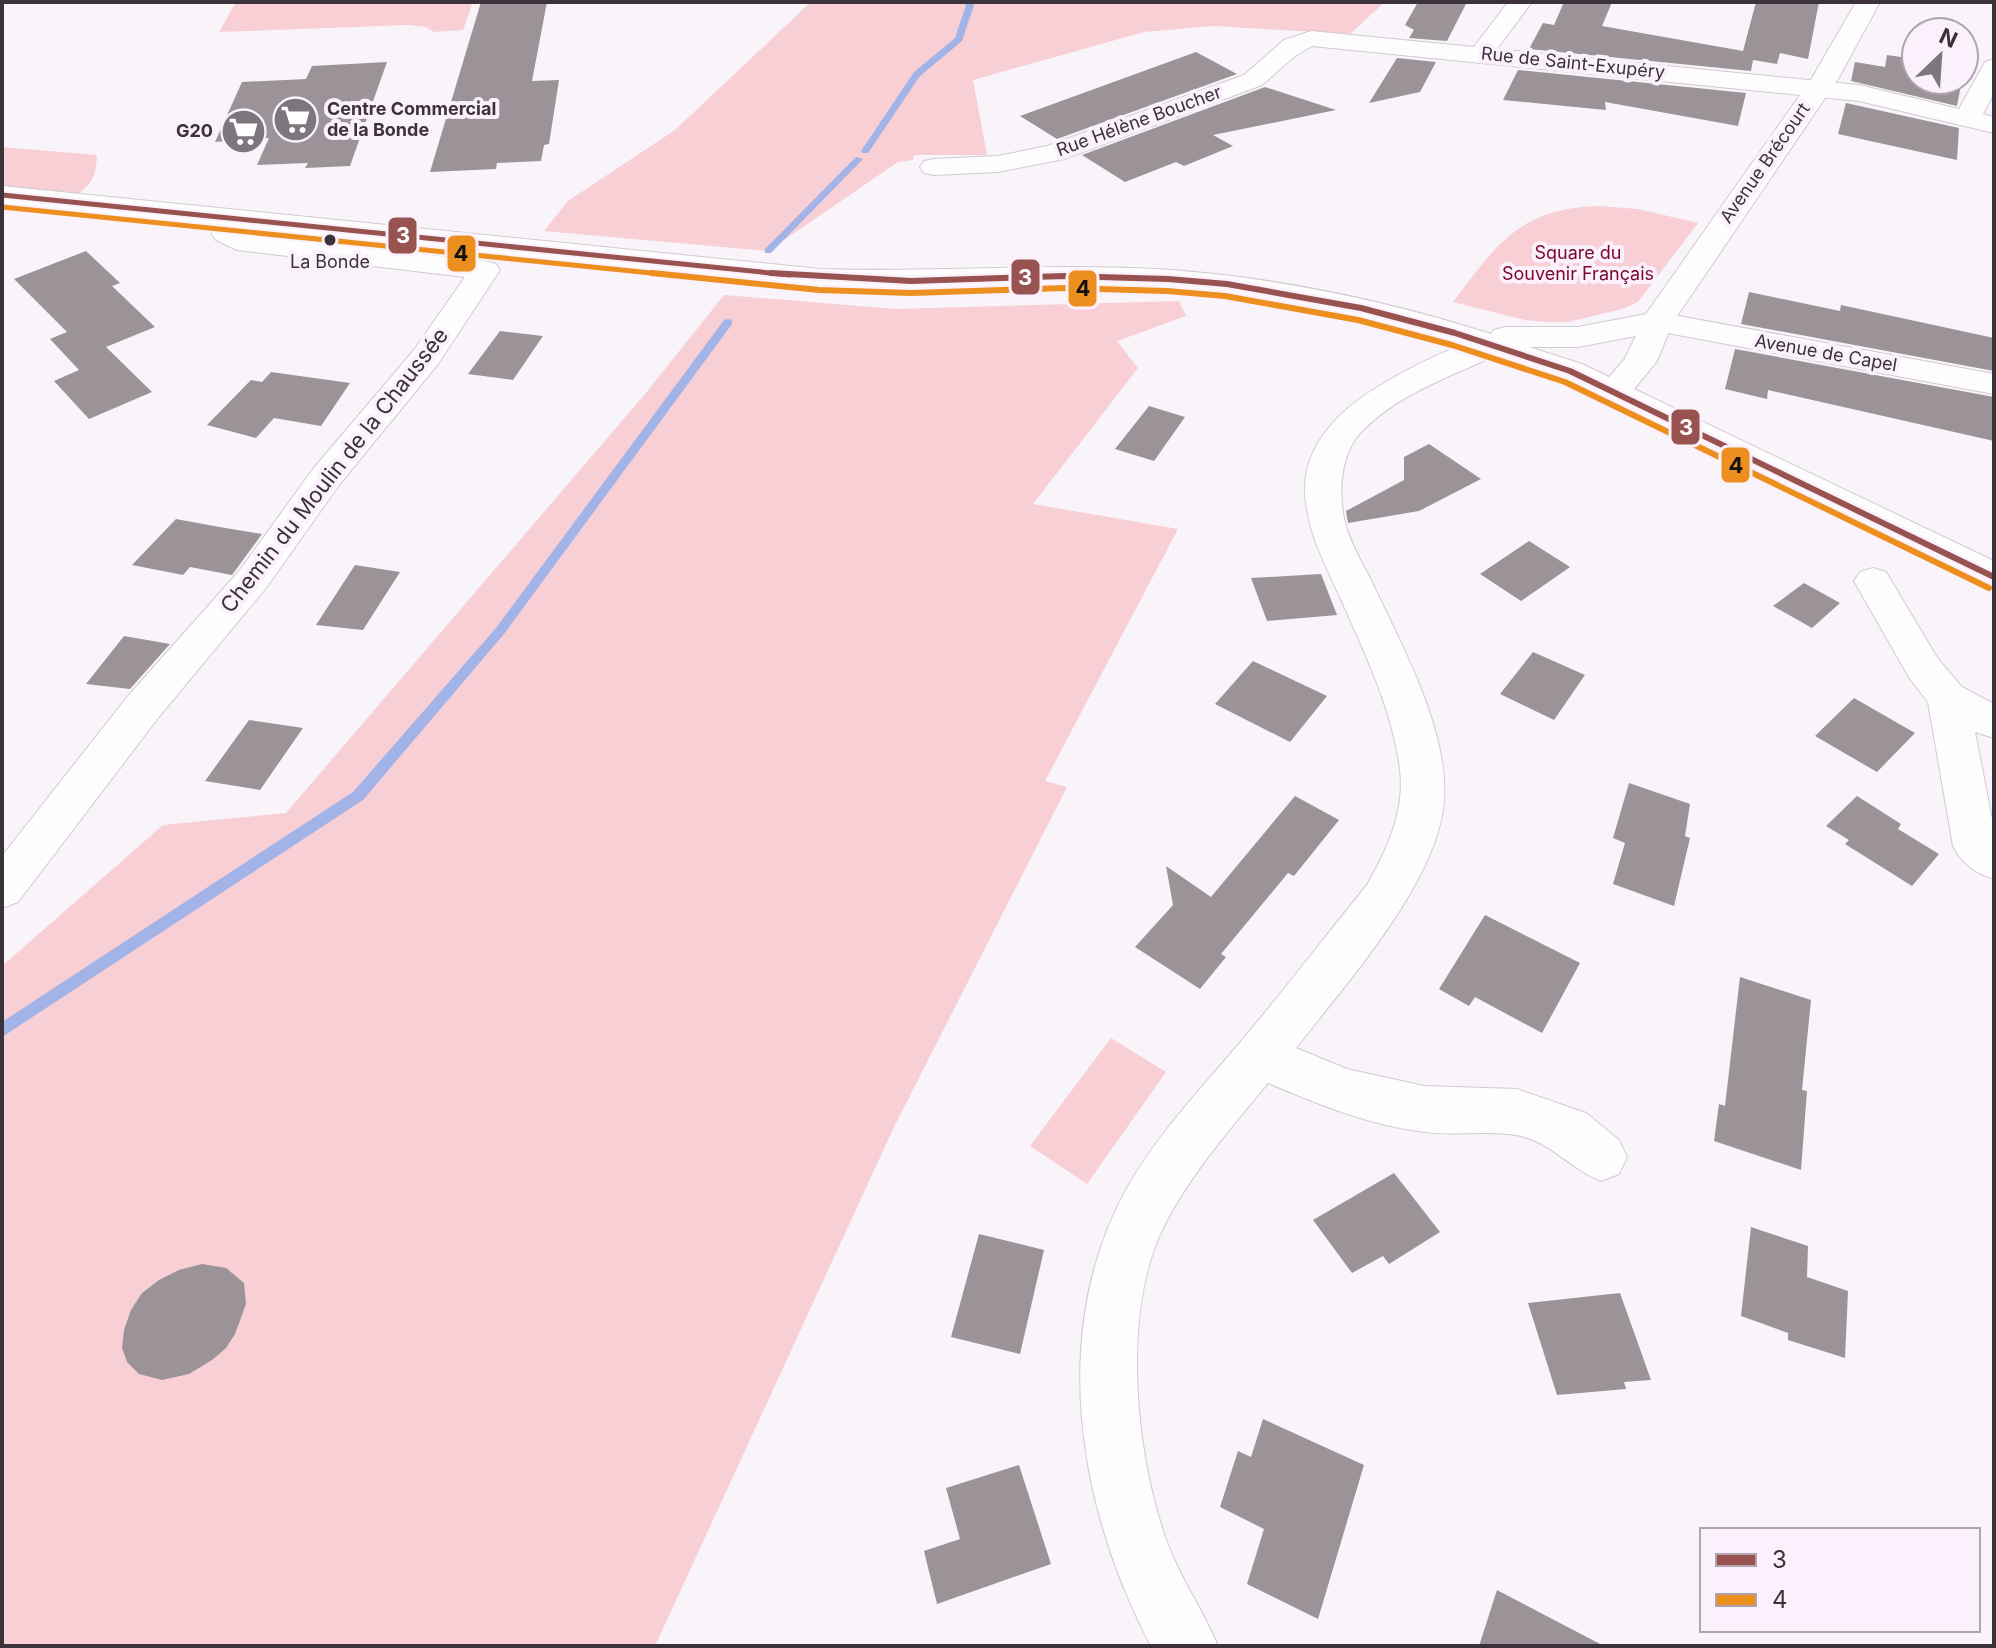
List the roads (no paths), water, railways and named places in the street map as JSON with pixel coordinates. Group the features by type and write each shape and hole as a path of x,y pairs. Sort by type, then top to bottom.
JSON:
{"street":[{"path":"1481,54 1520,2"},
{"name":"Avenue Brécourt","path":"1611,392 1635,373 1645,358 1657,322 1818,88 1868,2"},
{"name":"Rue de Saint-Exupéry","path":"1327,38 1859,93 1994,125"},
{"name":"Rue Hélène Boucher","path":"934,167 1020,161 1088,142 1253,80 1273,67 1284,49 1299,40 1327,38"},
{"path":"1968,118 1994,67"},
{"path":"2,195 820,278 911,281 1065,276 1168,279 1227,284 1330,302 1474,339 1570,371 1994,577"},
{"name":"Chemin du Moulin de la Chaussée","path":"2,889 143,707 253,579 326,477 426,357 485,270 248,244 226,234 216,217"},
{"path":"1186,1646 1150,1578 1126,1509 1115,1450 1112,1327 1133,1233 1156,1190 1197,1131 1383,898 1401,868 1415,833 1423,798 1411,721 1327,524 1321,499 1323,474 1340,431 1360,412 1474,339 1578,337 1657,322"},
{"name":"Avenue Brécourt","path":"1570,371 1596,352 1657,322"},
{"name":"Avenue de Capel","path":"1657,322 1994,384"},
{"path":"1873,581 1924,669 1948,698 1994,723"},
{"path":"1948,698 1975,846 1994,861"},
{"path":"1259,1056 1344,1091 1424,1109 1517,1112 1568,1130 1601,1157"}],"waterway":[{"path":"865,151 917,74 959,39 971,2"},
{"path":"768,251 859,159"},
{"path":"2,1030 358,796 500,631 728,322"}],"place":[{"name":"Centre Commercial de la Bonde","path":"296,119"},
{"name":"G20","path":"244,131"},
{"name":"La Bonde","path":"330,240"}],"park label":[{"name":"Square du Souvenir Français","path":"1578,263"}]}
